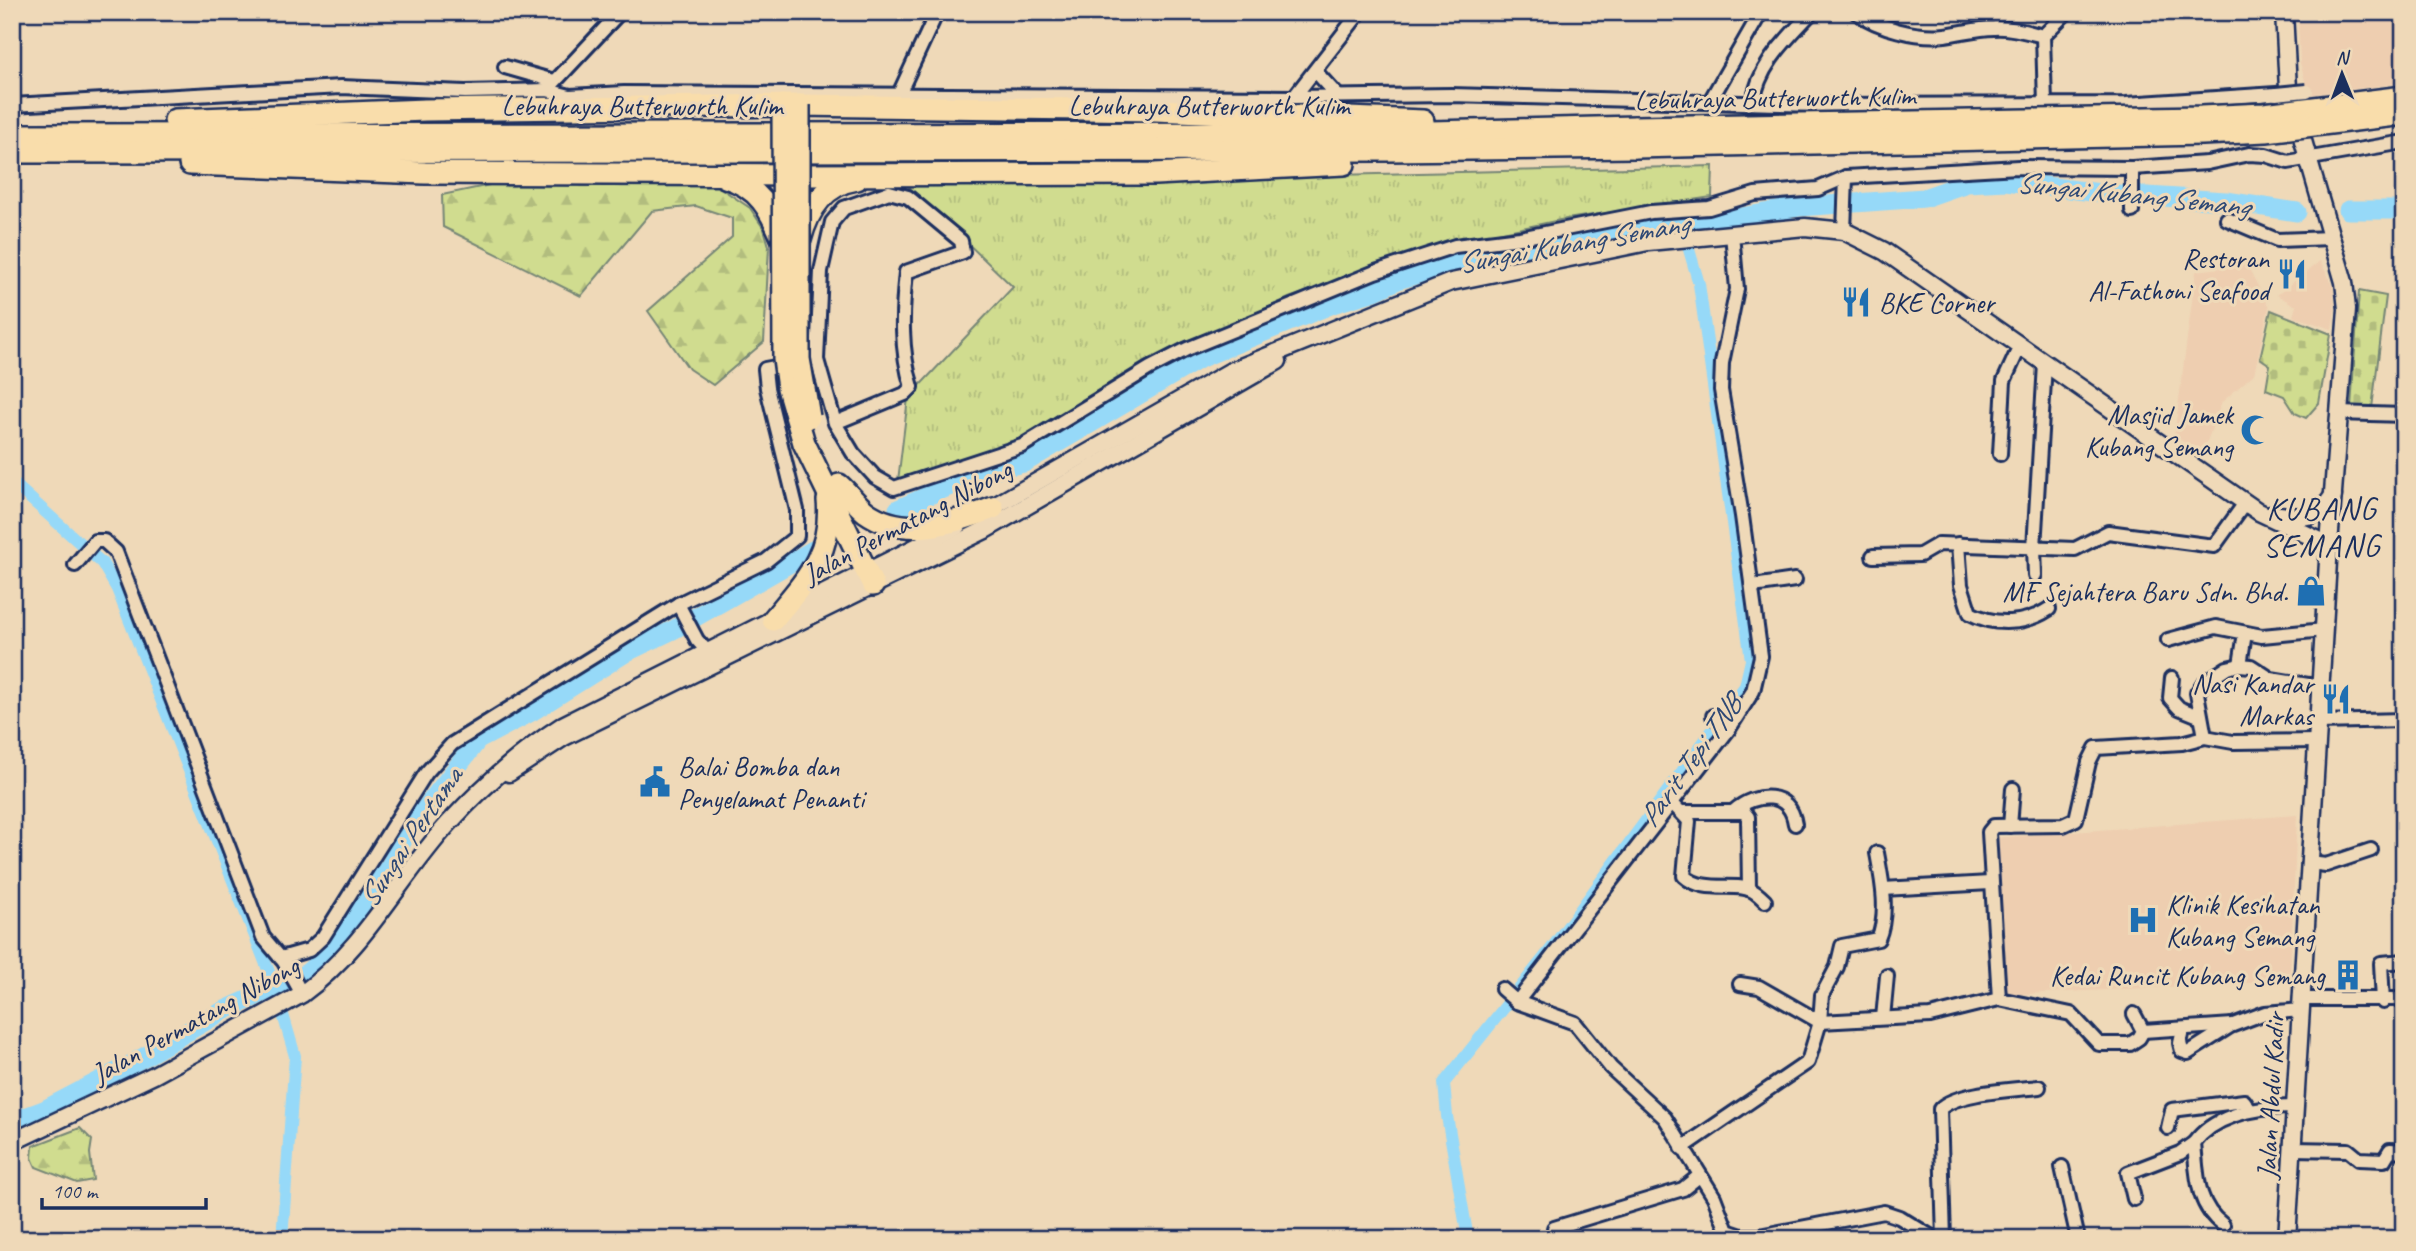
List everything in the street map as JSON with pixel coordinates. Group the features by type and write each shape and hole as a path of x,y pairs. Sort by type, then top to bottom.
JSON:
{"highway":[{"name":"Lebuhraya Butterworth Kulim","path":"1635,137 2264,114 2404,97"},
{"path":"791,105 791,242 784,359 788,388 810,440 877,576"},
{"path":"12,134 155,121 425,110 791,105 1389,118 1496,139"},
{"name":"Lebuhraya Butterworth Kulim","path":"12,153 1635,137 2191,135 2266,131 2404,114"},
{"name":"Lebuhraya Butterworth Kulim","path":"12,134 1407,133 1496,139"},
{"path":"12,153 155,163 425,173 1155,174 1389,162 1496,139"},
{"path":"791,242 820,197 841,182 894,174"},
{"path":"716,175 740,181 761,196 791,242"},
{"path":"833,488 867,513 898,525 930,526 962,521 993,508"},
{"path":"772,620 809,576 824,550 833,488"}],"main road":[{"name":"Jalan Abdul Kadir","path":"2284,12 2288,89 2307,163 2344,282 2347,309 2329,545 2287,1239"},
{"name":"Jalan Permatang Nibong","path":"489,784 530,762 564,737 877,576 1231,371 1451,282 1648,242 1845,225 2252,508 2329,545"},
{"name":"Jalan Permatang Nibong","path":"12,1142 154,1075 323,979 360,941 448,824 531,746 563,725 702,646 772,620 985,530 1357,318"},
{"path":"2252,508 2304,517 2324,509 2333,496"}],"street":[{"path":"12,105 341,87 466,92 550,85 620,12"},
{"path":"899,94 937,12"},
{"path":"1294,97 1360,12"},
{"path":"1710,101 1761,12"},
{"path":"1754,103 1758,80 1767,63 1812,12"},
{"path":"1856,12 1868,20 1893,29 1942,36 1994,27 2043,36"},
{"path":"2045,104 2043,36 2067,12"},
{"path":"505,67 570,96 899,94 1294,97 1451,94 1818,106 2126,104 2307,91"},
{"path":"1316,72 1338,96"},
{"path":"835,423 905,394 912,387 905,365 902,311 906,272 962,252 961,241 908,197 889,192 844,208 832,222 821,271 817,360 835,423 853,453 875,477 894,488 1022,446 1150,368 1187,349 1305,300 1455,246 1520,237 1651,212 1728,205 1755,194 1818,189 1846,180 2018,167 2132,174 2249,154 2307,163 2404,142"},
{"path":"2132,174 2132,208"},
{"path":"1845,225 1846,180"},
{"path":"2227,219 2277,240 2330,234"},
{"path":"1732,234 1737,289 1722,363 1721,390 1753,586 1761,656 1753,691 1672,803 1509,996 1575,1023 1611,1068 1665,1118 1714,1197 1723,1235 1759,1236 1884,1212 1899,1217 1935,1239"},
{"path":"2000,454 2004,381 2020,346"},
{"path":"283,960 309,950 323,937 426,773 452,744 766,561 797,536 797,510 767,388 765,369 817,360"},
{"path":"2035,575 2034,548 2045,364"},
{"path":"2338,413 2404,415"},
{"path":"1873,556 1920,555 1939,544 2079,549 2108,532 2214,546 2252,508"},
{"path":"75,565 95,541 104,541 116,552 263,937 283,960 297,992"},
{"path":"1958,544 1961,584 1970,613 1985,621 2022,622 2049,610"},
{"path":"1753,586 1795,580"},
{"path":"680,610 702,646"},
{"path":"2168,640 2216,627 2262,636 2324,630"},
{"path":"2241,665 2245,633"},
{"path":"2206,737 2197,693 2203,684 2227,668 2251,666 2271,679 2320,687"},
{"path":"2172,678 2170,698 2179,708 2201,717"},
{"path":"1714,717 1728,727"},
{"path":"2318,722 2404,720"},
{"path":"1999,999 1990,883 1989,832 1994,826 2063,825 2076,819 2089,762 2096,748 2182,743 2206,737 2233,742 2317,741"},
{"path":"2010,826 2013,789"},
{"path":"1734,811 1754,799 1784,800 1790,805 1795,824"},
{"path":"1672,803 1689,821 1684,876 1691,883 1730,889 1749,888 1765,901"},
{"path":"1683,812 1744,812 1748,817 1749,888"},
{"path":"2310,863 2326,865 2371,850"},
{"path":"1682,1148 1808,1062 1820,1022 1822,995 1838,967 1842,946 1878,939 1882,930 1883,889 1877,853"},
{"path":"1883,889 1990,883"},
{"path":"2383,1002 2381,963 2404,961"},
{"path":"1883,1018 1887,976"},
{"path":"1740,984 1759,987 1820,1022 1930,1016 1999,999 2071,1014 2099,1044 2130,1044 2139,1038 2143,1031"},
{"path":"2183,1030 2180,1043 2182,1051 2188,1053 2233,1025 2301,1004 2404,999"},
{"path":"2134,1014 2143,1031"},
{"path":"2143,1031 2233,1025"},
{"path":"1944,1239 1940,1109 1946,1102 1967,1097 2039,1087"},
{"path":"2168,1128 2172,1110 2244,1101 2250,1110"},
{"path":"2134,1199 2128,1174 2180,1153 2194,1143 2204,1129 2250,1110 2295,1107"},
{"path":"2194,1143 2200,1195 2211,1217 2223,1225"},
{"path":"2293,1149 2348,1150 2359,1159 2384,1160 2390,1150 2404,1152"},
{"path":"2062,1167 2078,1239"},
{"path":"1554,1228 1683,1189 1699,1175"}],"shaded area":[{"path":"2298,12 2404,12 2404,83 2309,95 2300,63"},
{"path":"2320,261 2333,286 2335,310 2332,329 2293,316 2296,306 2277,295"},
{"path":"2247,265 2269,307 2254,374 2222,402 2203,452 2174,437 2196,271"},
{"name":"Klinik Kesihatan Kubang Semang","path":"2297,815 2290,981 2006,995 1997,954 1993,838"}],"green space":[{"path":"1713,166 1712,197 1560,220 1435,246 1289,298 1150,361 1019,442 898,481 908,398 1013,287 907,185"},
{"path":"490,185 716,185 750,208 764,229 769,246 764,342 713,385 689,369 648,311 732,237 732,218 696,206 652,211 581,296 443,227 442,195"},
{"path":"2359,291 2386,296 2372,408 2351,407"},
{"path":"2271,310 2331,334 2319,403 2306,418 2295,413 2284,396 2266,389 2270,365 2260,358"},
{"path":"80,1128 92,1140 90,1153 93,1180 77,1183 36,1167 32,1158 33,1146"}],"waterway":[{"name":"Sungai Kubang Semang","path":"898,509 982,472 1024,463 1201,358 1398,280 1473,258 1523,255 1582,236 1626,229 1736,218 1799,207 1924,198 1967,183 2006,181 2100,193 2226,201 2297,212"},
{"name":"Sungai Kubang Semang","path":"2348,210 2404,210"},
{"name":"Parit Tepi TNB","path":"1468,1239 1444,1083 1551,949 1745,686 1751,660 1699,284 1681,222"},
{"path":"12,482 102,563 117,589 275,987 295,1056 282,1239"},
{"name":"Sungai Pertama","path":"12,1122 44,1110 130,1065 223,1011 307,973 339,945 366,899 391,864 407,832 478,740 533,711 627,652 673,630 813,550"}],"place":[{"name":"Restoran Al-Fathoni Seafood","path":"2292,274"},
{"name":"BKE Corner","path":"1856,302"},
{"name":"Masjid Jamek Kubang Semang","path":"2256,430"},
{"name":"MF Sejahtera Baru Sdn. Bhd.","path":"2311,591"},
{"name":"Nasi Kandar Markas","path":"2336,699"},
{"name":"Balai Bomba dan Penyelamat Penanti","path":"655,782"},
{"name":"Klinik Kesihatan Kubang Semang","path":"2143,920"},
{"name":"Kedai Runcit Kubang Semang","path":"2348,975"}],"district":[{"name":"KUBANG SEMANG","path":"2322,526"}]}
